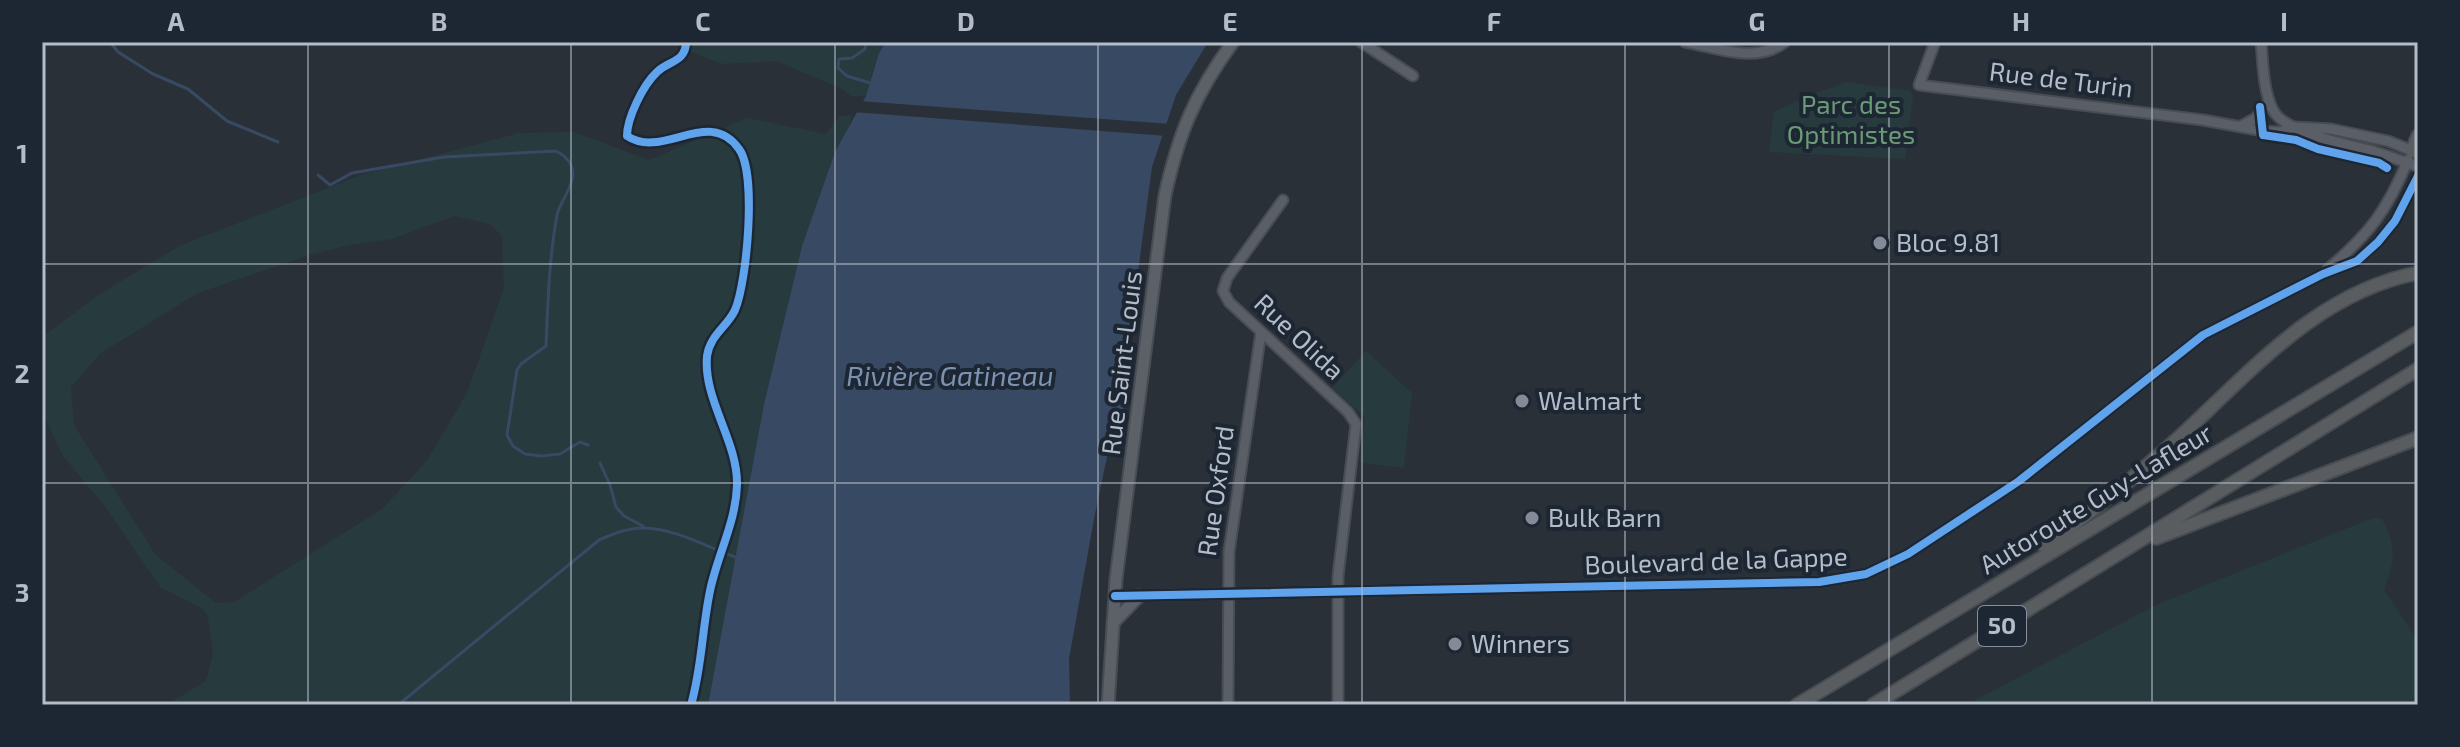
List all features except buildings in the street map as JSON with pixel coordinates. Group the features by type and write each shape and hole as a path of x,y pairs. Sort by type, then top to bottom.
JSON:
{"highway":[{"path":"2412,156 2418,136"},
{"path":"2011,574 2135,476 2314,317 2370,287 2418,273"},
{"name":"Autoroute Guy-Lafleur","path":"1797,705 2418,332"},
{"name":"50","path":"1873,705 2418,369"},
{"path":"2132,547 2418,438"}],"main road":[{"name":"Rue Saint-Louis","path":"1108,705 1115,596 1165,195 1175,151 1189,112 1233,42"},
{"path":"1113,623 1139,596"}],"street":[{"path":"1361,42 1413,76"},
{"path":"1685,42 1754,54 1771,51 1785,42"},
{"name":"Rue de Turin","path":"1935,42 1919,85 2280,132 2294,127 2356,134 2396,143 2412,156 2418,167"},
{"path":"2261,42 2269,101 2278,117 2294,127"},
{"path":"2241,126 2256,118 2269,101"},
{"name":"Boulevard de la Gappe","path":"2323,274 2353,248 2382,214 2412,156"},
{"name":"Boulevard de la Gappe","path":"1115,596 1819,582 1866,574 1908,554 1999,496 2203,335 2323,274 2357,261 2378,242 2401,212 2418,176"},
{"name":"Rue Olida","path":"1283,200 1224,285 1225,298 1352,416 1356,424 1339,566 1339,592"},
{"name":"Rue Oxford","path":"1228,705 1229,552 1261,332"},
{"path":"1338,705 1339,592"}],"green space":[{"path":"669,42 886,42 879,53 866,96 851,96 842,89 776,61 721,64"},
{"name":"Parc des Optimistes","path":"1847,82 1910,91 1913,96 1905,159 1769,152 1774,112"},
{"path":"852,115 848,131 835,152 802,246 764,404 708,705 166,705 206,681 213,654 208,617 202,608 160,587 107,509 63,456 42,412 42,337 97,296 179,246 361,175 519,133 574,132 649,160 747,118 826,134 839,116","holes":["454,216 490,224 502,236 504,288 467,393 426,462 382,509 234,602 216,603 155,554 74,425 71,387 101,353 198,293 313,254 392,239"]},
{"path":"1366,351 1412,393 1404,468 1360,463 1365,417 1332,388"},
{"path":"2373,518 2382,519 2392,546 2392,563 2384,590 2418,641 2418,705 1966,705 2158,604"}],"water":[{"name":"Rivière Gatineau","path":"886,42 1208,42 1176,95 1152,167 1128,347 1123,409 1107,457 1069,659 1070,705 708,705 764,404 802,246 835,152 866,96 879,53"}],"pier":[{"path":"859,101 1170,124 1167,136 853,112"}],"waterway":[{"path":"110,42 118,52 153,74 188,89 227,121 278,142"},
{"path":"866,42 865,49 852,58 839,59 838,68 847,76 870,83"},
{"path":"318,175 330,185 352,173 444,157 556,151 566,158 573,175 554,231 546,346 517,370 507,435 513,446 525,454 541,456 560,454 580,442 588,445"},
{"path":"600,463 616,507 624,516 643,526"},
{"path":"398,705 599,540 631,529 655,529 735,557"}],"cycle path":[{"path":"686,42 683,54 661,68 646,85 633,111 627,136 641,142 700,132 714,132 727,137 739,149 744,162 749,203 739,296 732,316 715,337 707,356 710,389 732,452 737,485 733,512 710,591 691,705"},
{"path":"2260,107 2263,135 2296,140 2318,149 2379,163 2387,168"},
{"path":"1115,596 1819,582 1866,574 1908,554 2019,481 2203,335 2323,274 2357,261 2395,221 2418,176"}],"place":[{"name":"Bloc 9.81","path":"1880,243"},
{"name":"Walmart","path":"1522,401"},
{"name":"Bulk Barn","path":"1532,518"},
{"name":"Winners","path":"1455,644"}]}
